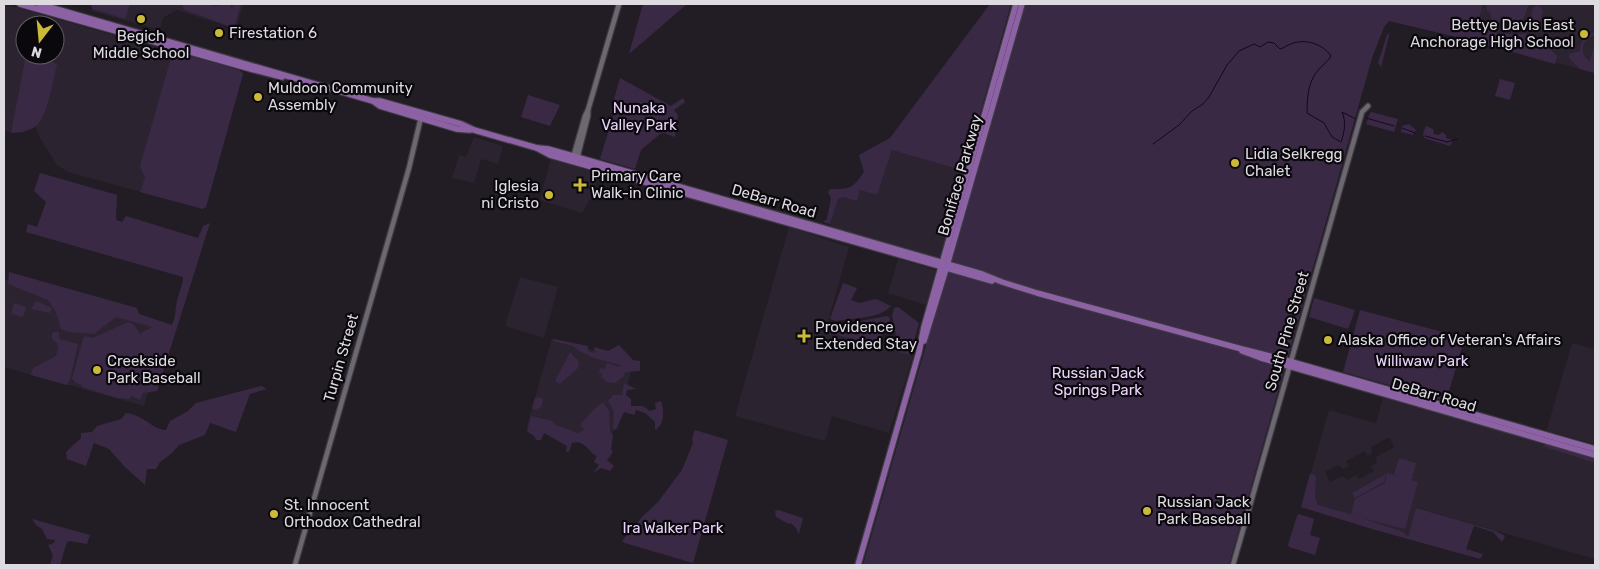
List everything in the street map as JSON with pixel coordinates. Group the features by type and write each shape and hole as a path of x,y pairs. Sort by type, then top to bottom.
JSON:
{"main road":[{"name":"DeBarr Road","path":"20,4 275,76 290,77"},
{"name":"DeBarr Road","path":"40,4 373,101 380,101 422,117 461,124 474,130 537,148 548,149 574,159 813,231 1238,348 1250,355 1291,364 1595,449"},
{"name":"Boniface Parkway","path":"944,266 1016,4"},
{"name":"Boniface Parkway","path":"858,565 919,352 924,327 1022,4"},
{"path":"171,47 176,45 210,53"},
{"name":"DeBarr Road","path":"574,159 847,235 944,266"},
{"path":"813,231 821,230 841,236 847,235"},
{"name":"DeBarr Road","path":"1291,364 1595,455"}],"street":[{"path":"574,159 619,4"},
{"name":"South Pine Street","path":"1233,565 1362,112 1368,106"},
{"name":"Turpin Street","path":"296,565 422,117"}],"shaded area":[{"path":"4,4 42,15 15,15 15,65 65,65 65,21 242,72 243,74 206,207 203,209 68,172 57,165 40,138 36,127 21,133 4,131"},
{"name":"Begich Middle School","path":"90,4 243,4 236,29 177,10 164,17 160,30 92,11"},
{"path":"1483,4 1595,4 1595,73 1473,41"},
{"path":"474,137 503,146 498,164 481,159 474,183 452,178 459,155 466,157"},
{"path":"892,150 964,171 940,258 830,226 837,199 860,190 877,194"},
{"path":"551,158 599,174 592,196 582,213 540,200"},
{"name":"Providence Extended Stay","path":"789,227 849,247 826,329 913,356 889,433 832,416 825,441 735,416"},
{"path":"898,259 936,270 926,305 888,293"},
{"path":"520,277 558,287 544,338 505,326"},
{"path":"5,279 168,326 144,406 4,367"},
{"path":"552,338 634,362 608,450 527,426"},
{"path":"1572,343 1595,349 1595,444 1548,431 1547,429"},
{"path":"1383,398 1595,459 1595,559 1417,508 1408,537 1301,507 1329,410 1376,423","holes":["1389,437 1394,447 1376,457 1377,463 1371,466 1374,471 1359,479 1356,475 1347,480 1343,476 1330,482 1325,472 1338,465 1343,469 1349,466 1346,461 1365,451 1368,456 1372,453 1371,447"]}],"green space":[{"path":"91,4 130,4 125,19 93,9"},
{"path":"184,4 208,4 215,6 230,4 232,9 233,4 241,4 234,28 185,10 182,6"},
{"path":"643,4 687,4 629,54"},
{"path":"990,4 1011,4 964,171 892,150 877,195 860,190 857,201 843,197 838,199 830,224 823,222 827,219 831,198 828,192 830,189 847,188 857,182 864,172 859,155 890,138"},
{"name":"Russian Jack Springs Park","path":"1024,4 1483,4 1475,34 1480,24 1498,34 1529,34 1545,44 1557,56 1555,64 1473,41 1389,21 1384,27 1372,58 1229,565 863,565"},
{"path":"1486,4 1529,4 1523,20 1519,22 1495,22 1487,10"},
{"path":"1537,5 1543,11 1539,26 1536,28 1530,20 1533,8"},
{"path":"1595,32 1595,35 1585,42 1583,50 1586,58 1590,61 1595,42 1595,62 1590,62 1595,63 1595,73 1580,69 1569,58 1569,54 1580,51 1584,38"},
{"path":"1389,33 1389,36 1381,67 1378,63"},
{"path":"173,51 239,70 243,74 206,207 203,209 140,192 145,178 140,166"},
{"path":"24,65 57,65 50,96 41,120 31,129 11,133"},
{"name":"Nunaka Valley Park","path":"620,78 671,106 683,98 685,102 674,110 678,115 675,137 664,133 660,134 641,150 635,169 600,159 614,113 610,113"},
{"path":"1500,79 1515,83 1510,100 1495,96"},
{"path":"528,95 560,105 550,126 521,117"},
{"path":"1371,112 1398,119 1394,132 1366,124"},
{"path":"1409,124 1416,130 1413,135 1401,132 1402,126"},
{"path":"1426,126 1433,129 1434,134 1439,135 1442,132 1446,135 1446,138 1453,140 1450,146 1424,138 1423,133"},
{"path":"40,173 117,195 116,220 122,222 126,216 198,238 203,226 210,223 157,391 143,393 140,400 131,396 130,399 117,398 82,387 82,385 72,379 84,336 93,338 128,322 133,324 142,336 141,333 152,327 116,317 94,334 69,332 61,329 55,310 48,300 8,284 9,272 137,308 139,314 172,325 183,277 26,232 28,224 37,227 46,202 34,191"},
{"path":"843,283 857,288 851,300 859,303 876,299 891,306 873,316 836,321 830,319"},
{"path":"1314,298 1355,310 1348,329 1309,317"},
{"path":"36,301 52,308 50,313 31,309"},
{"path":"14,303 26,307 23,317 11,314"},
{"path":"898,307 919,323 910,355 827,332 834,326 887,316 890,318 889,323 884,324 886,327 879,342 891,347 888,337 893,340 896,336 892,315 894,308"},
{"name":"Williwaw Park","path":"1360,310 1465,338 1446,401 1343,372"},
{"path":"54,332 59,332 59,339 78,344 70,380 67,385 31,375 33,368 56,356 58,348 57,343 52,339"},
{"path":"554,339 588,346 588,351 595,353 594,347 608,351 619,345 633,360 640,361 640,371 625,372 624,376 615,383 607,382 601,377 602,374 599,373 600,368 605,369 607,363 620,367 620,365 594,358 573,346 553,341"},
{"path":"570,352 579,362 578,368 560,384 556,382 556,379"},
{"path":"624,383 636,389 627,390 626,395 631,399 631,406 643,406 650,411 656,409 655,403 661,401 663,416 661,424 656,430 655,422 645,413 636,410 634,415 624,412 616,430 613,429 614,412 608,401 613,395 622,395"},
{"path":"261,386 267,389 250,394 236,432 210,423 205,435 179,445 160,462 156,469 147,469 145,485 109,449 94,443 86,466 67,459 66,452 81,438 81,433 92,432 97,426 121,419 126,413 138,416 157,428 166,430 170,421 188,411 196,403"},
{"path":"537,397 542,398 543,401 541,407 535,410 532,408"},
{"path":"603,402 609,411 610,432 613,435 611,449 613,452 607,460 614,466 610,471 601,468 593,473 599,465 594,462 597,456 577,442 572,443 569,452 566,452 567,446 544,433 541,440 536,440 527,431 531,416 552,421 554,424 577,433 585,430 580,425"},
{"name":"Ira Walker Park","path":"695,430 728,440 693,563 622,541 643,516 658,502 682,470 693,443 692,438"},
{"path":"1546,444 1595,458 1595,463 1545,447 1541,449"},
{"path":"1399,458 1416,463 1412,479 1409,479 1418,482 1405,529 1362,518 1403,532 1408,537 1416,508 1496,531 1505,536 1502,542 1493,532 1474,526 1466,549 1483,554 1480,559 1301,507 1310,474 1313,474 1316,477 1315,498 1318,505 1360,517 1351,514 1355,499 1385,483 1387,473 1398,476 1394,474"},
{"path":"1386,474 1384,482 1355,498 1352,493"},
{"path":"778,510 803,518 799,534 791,523 789,524 776,517 775,511"},
{"path":"1299,514 1314,519 1310,535 1320,538 1315,555 1289,547 1288,545"},
{"path":"32,519 90,535 87,544 67,542 60,565 50,565 53,555 48,545 54,543 55,540 47,539 42,529"}],"waterway":[{"path":"1153,144 1203,104 1227,65 1239,51 1254,44 1260,47 1268,42 1274,43 1280,49 1296,42 1308,42 1319,45 1328,52 1331,56 1316,73 1311,83 1307,113 1324,123 1332,137 1341,142 1344,126 1342,112 1356,119"},
{"path":"1366,118 1394,126"},
{"path":"1402,128 1415,133"},
{"path":"1425,136 1447,142 1457,139"}],"place":[{"name":"Begich Middle School","path":"141,19"},
{"name":"Firestation 6","path":"219,33"},
{"name":"Bettye Davis East Anchorage High School","path":"1584,34"},
{"name":"Muldoon Community Assembly","path":"258,97"},
{"name":"Lidia Selkregg Chalet","path":"1235,163"},
{"name":"Primary Care Walk-in Clinic","path":"580,185"},
{"name":"Iglesia ni Cristo","path":"549,195"},
{"name":"Providence Extended Stay","path":"804,336"},
{"name":"Alaska Office of Veteran's Affairs","path":"1328,340"},
{"name":"Creekside Park Baseball","path":"97,370"},
{"name":"Russian Jack Park Baseball","path":"1147,511"},
{"name":"St. Innocent Orthodox Cathedral","path":"274,514"}]}
